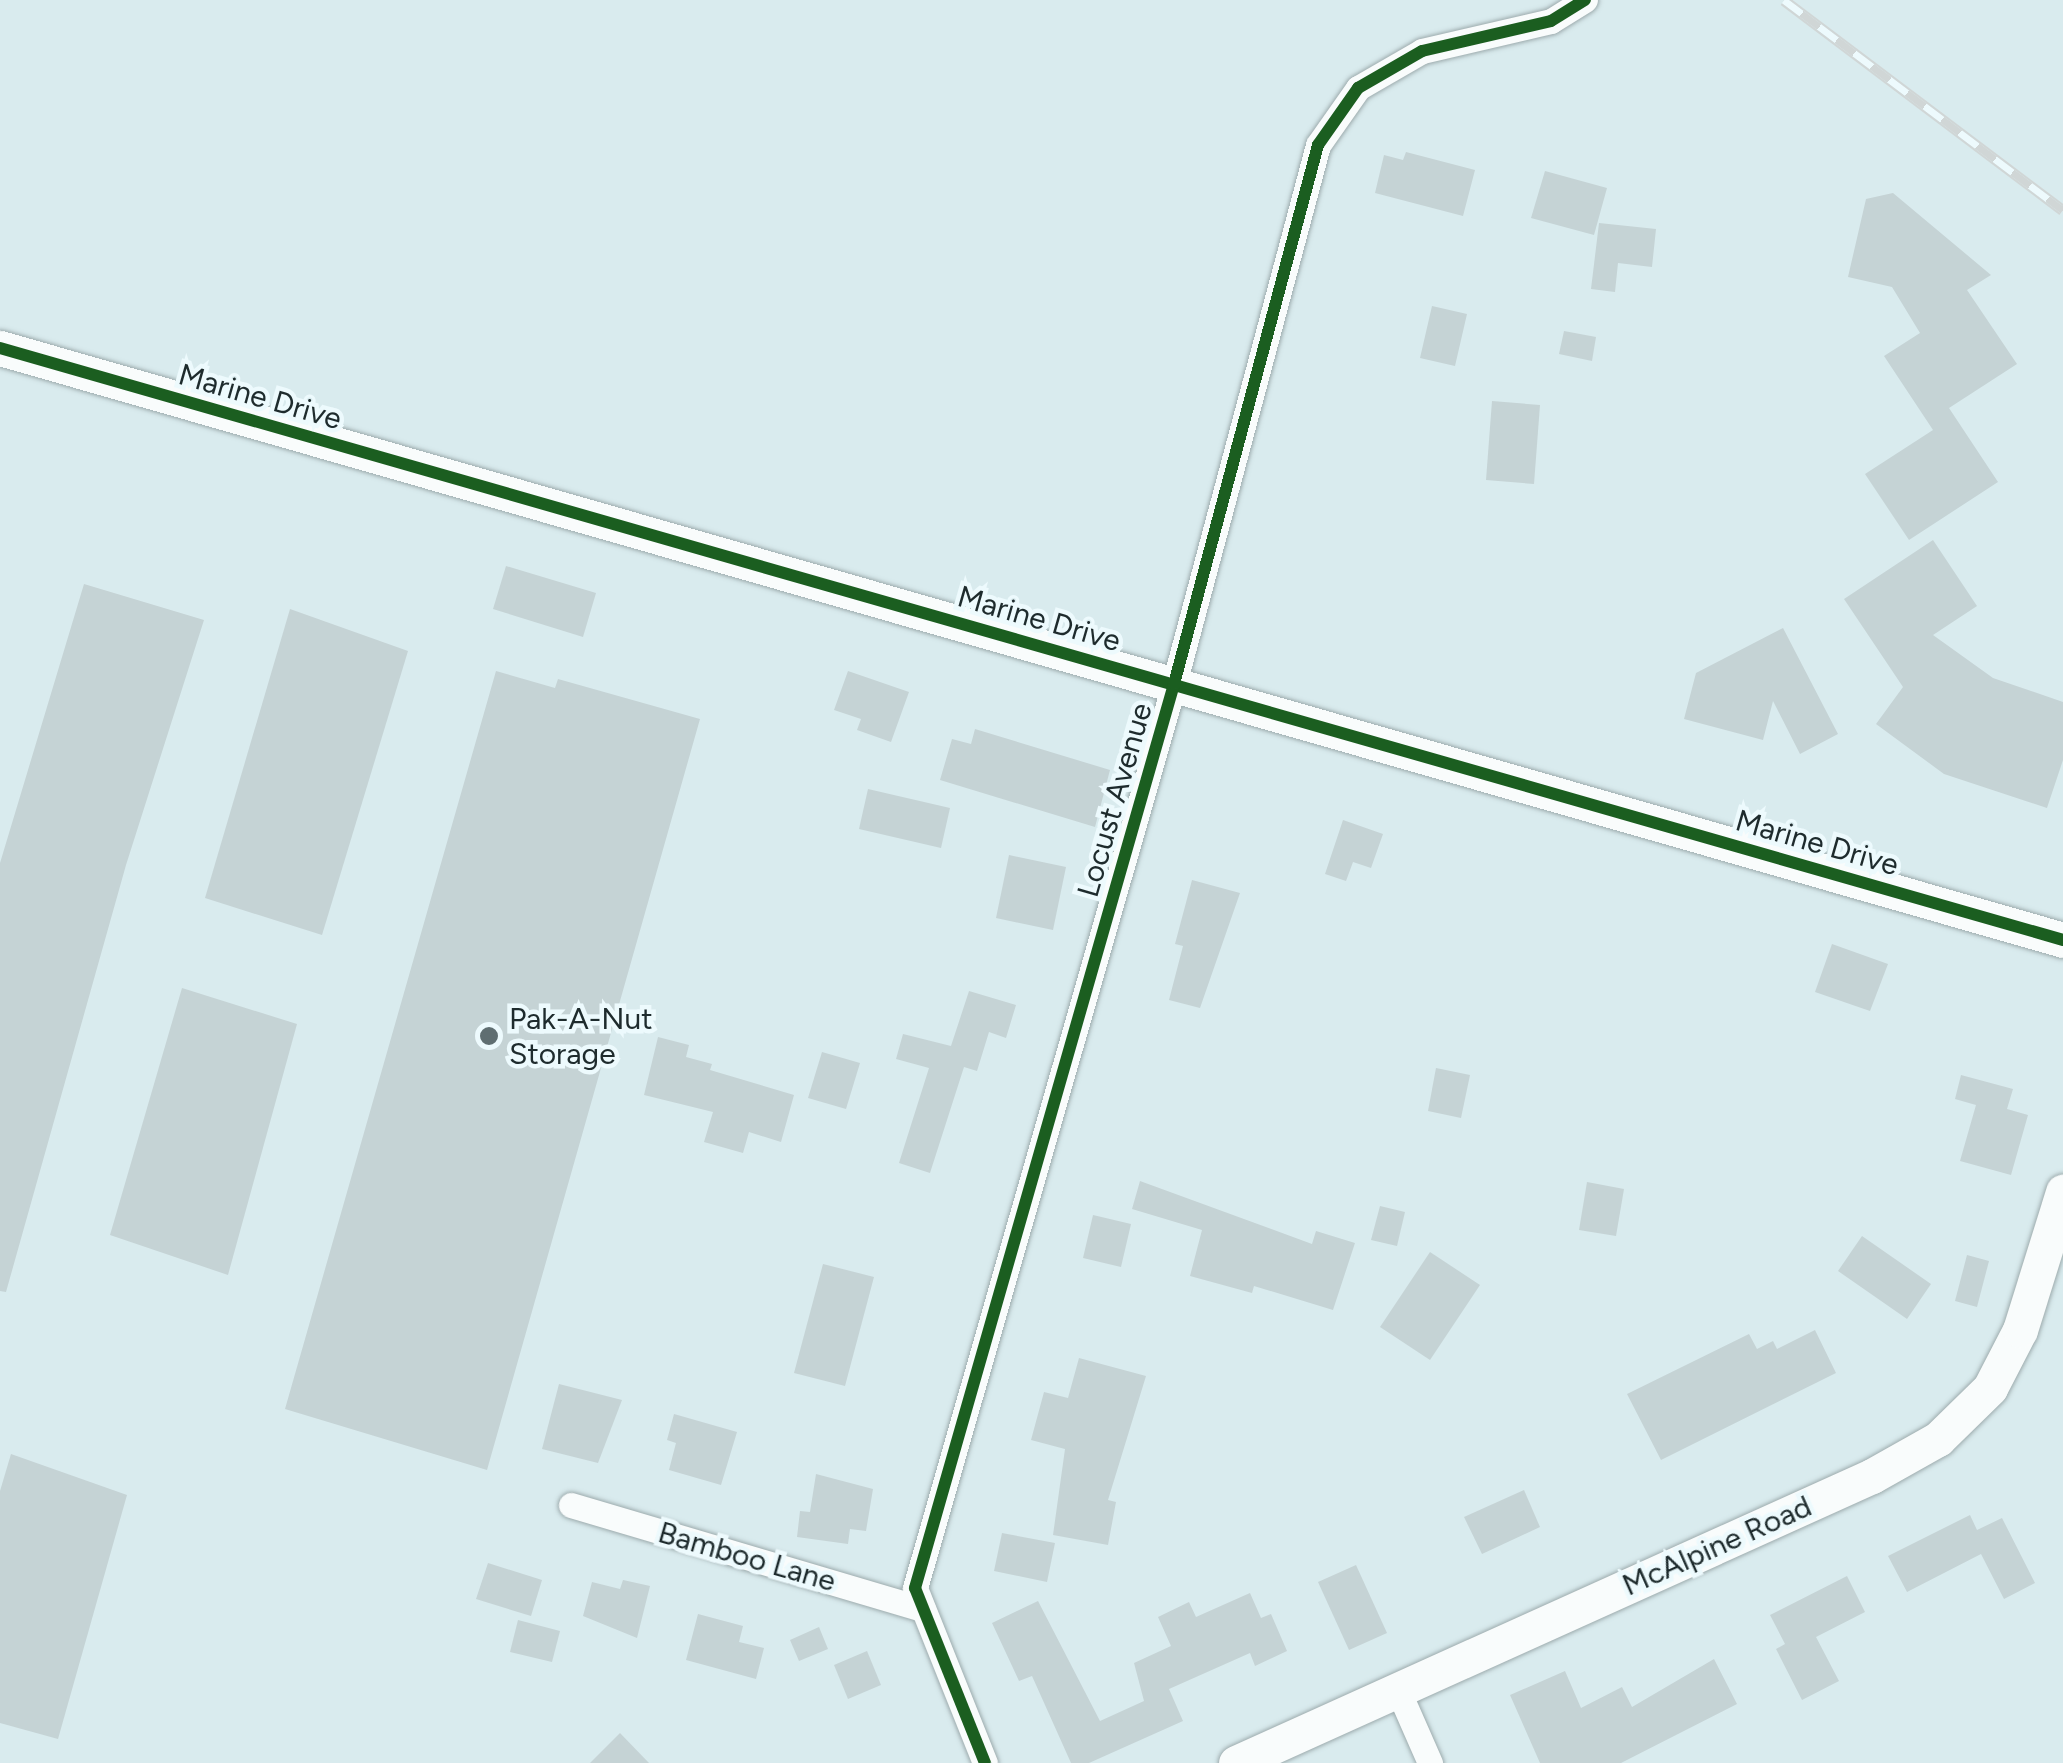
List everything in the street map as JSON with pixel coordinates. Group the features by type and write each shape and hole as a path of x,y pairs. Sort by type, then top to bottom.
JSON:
{"main road":[{"name":"Marine Drive","path":"0,348 2063,940"},
{"name":"McAlpine Road","path":"1236,1763 1872,1476 1938,1440 1990,1388 2020,1330 2063,1192"}],"street":[{"name":"Locust Avenue","path":"985,1763 915,1588 1174,684 1318,145 1358,88 1422,52 1552,21 1585,0"},
{"name":"Bamboo Lane","path":"571,1505 923,1608"},
{"path":"1398,1690 1430,1763"}],"building":[{"path":"1406,152 1475,170 1463,216 1375,193 1384,155 1403,160"},
{"path":"1545,171 1607,188 1594,235 1531,218"},
{"path":"1893,193 1991,275 1967,290 2017,364 1949,408 1998,482 1909,540 1865,474 1933,430 1884,356 1920,333 1892,287 1848,277 1866,199"},
{"path":"1599,223 1656,229 1652,267 1618,263 1615,292 1591,289"},
{"path":"1432,306 1467,314 1455,366 1420,358"},
{"path":"1564,331 1596,337 1592,361 1559,354"},
{"path":"1492,401 1540,405 1534,484 1486,480"},
{"path":"1933,540 1977,606 1933,635 1993,678 2063,702 2063,760 2047,808 1944,774 1876,724 1903,687 1844,599"},
{"path":"506,566 596,593 583,637 493,609"},
{"path":"84,584 204,620 126,865 6,1292 0,1291 0,863"},
{"path":"290,609 408,651 322,935 205,898"},
{"path":"1783,628 1838,734 1800,754 1773,701 1763,740 1684,719 1696,673"},
{"path":"496,671 555,688 558,679 700,719 487,1470 285,1409"},
{"path":"848,671 909,692 891,742 857,730 861,719 834,710"},
{"path":"975,729 1110,770 1095,827 940,780 952,739 971,744"},
{"path":"868,789 950,808 941,848 859,829"},
{"path":"1343,820 1383,834 1371,868 1353,862 1346,881 1325,874"},
{"path":"1009,855 1066,867 1053,930 996,918"},
{"path":"1192,880 1240,893 1200,1008 1169,1000 1183,946 1175,944"},
{"path":"1832,944 1888,964 1870,1011 1815,992"},
{"path":"182,988 297,1024 228,1275 110,1235"},
{"path":"969,991 1016,1005 1006,1038 989,1032 977,1071 964,1067 930,1173 899,1163 929,1068 896,1059 903,1034 951,1046"},
{"path":"658,1037 689,1045 686,1057 712,1064 710,1070 794,1095 781,1142 749,1132 743,1153 704,1142 713,1112 644,1095"},
{"path":"822,1052 860,1063 846,1109 808,1098"},
{"path":"1436,1068 1470,1075 1461,1118 1428,1111"},
{"path":"1961,1075 2013,1089 2007,1109 2028,1115 2011,1175 1960,1161 1976,1105 1955,1099"},
{"path":"1140,1181 1312,1244 1316,1231 1355,1243 1333,1310 1254,1286 1252,1293 1190,1276 1202,1230 1132,1209"},
{"path":"1587,1182 1624,1189 1616,1236 1579,1230"},
{"path":"1380,1206 1405,1212 1397,1246 1371,1240"},
{"path":"1093,1215 1131,1224 1121,1267 1083,1258"},
{"path":"1862,1236 1931,1284 1907,1319 1838,1271"},
{"path":"1430,1252 1480,1285 1430,1360 1380,1327"},
{"path":"1967,1255 1989,1261 1977,1307 1955,1301"},
{"path":"823,1264 874,1277 845,1386 794,1373"},
{"path":"1815,1330 1836,1373 1661,1460 1627,1394 1749,1334 1757,1349 1773,1341 1777,1349"},
{"path":"1079,1358 1146,1376 1108,1500 1116,1502 1108,1545 1053,1535 1065,1449 1031,1440 1044,1392 1068,1398"},
{"path":"559,1384 622,1400 598,1463 542,1449"},
{"path":"674,1414 737,1432 721,1485 669,1470 676,1443 667,1440"},
{"path":"11,1454 127,1495 58,1739 0,1723 0,1491"},
{"path":"816,1474 873,1489 866,1531 850,1529 848,1544 797,1537 800,1511 810,1512"},
{"path":"1524,1490 1540,1527 1482,1554 1464,1517"},
{"path":"1970,1515 1977,1530 2002,1518 2035,1583 2004,1599 1981,1554 1907,1592 1888,1556"},
{"path":"1002,1533 1055,1543 1047,1582 994,1571"},
{"path":"488,1563 542,1580 531,1616 476,1599"},
{"path":"1356,1565 1387,1633 1349,1650 1318,1582"},
{"path":"1847,1576 1865,1612 1816,1637 1839,1681 1802,1700 1776,1649 1785,1644 1770,1615"},
{"path":"623,1580 650,1586 637,1638 583,1616 592,1582 620,1589"},
{"path":"1250,1593 1261,1618 1271,1614 1287,1651 1255,1666 1250,1653 1169,1689 1183,1721 1089,1763 1071,1763 1032,1676 1019,1681 992,1623 1038,1601 1100,1721 1144,1701 1134,1663 1171,1646 1158,1617 1189,1602 1196,1617"},
{"path":"698,1614 743,1626 739,1642 764,1648 756,1679 686,1660"},
{"path":"518,1620 560,1631 552,1662 510,1652"},
{"path":"819,1627 828,1649 799,1661 790,1640"},
{"path":"867,1651 881,1685 848,1699 834,1665"},
{"path":"1714,1659 1737,1704 1621,1763 1540,1763 1510,1695 1565,1671 1581,1708 1622,1687 1632,1707"},
{"path":"620,1733 649,1763 590,1763"}],"railway":[{"path":"1784,0 2063,210"}],"cycle path":[{"path":"985,1763 915,1588 1174,684 1318,145 1358,88 1422,51 1551,21 1585,0"},
{"path":"0,348 2063,940"}],"place":[{"name":"Pak-A-Nut Storage","path":"489,1036"}]}
